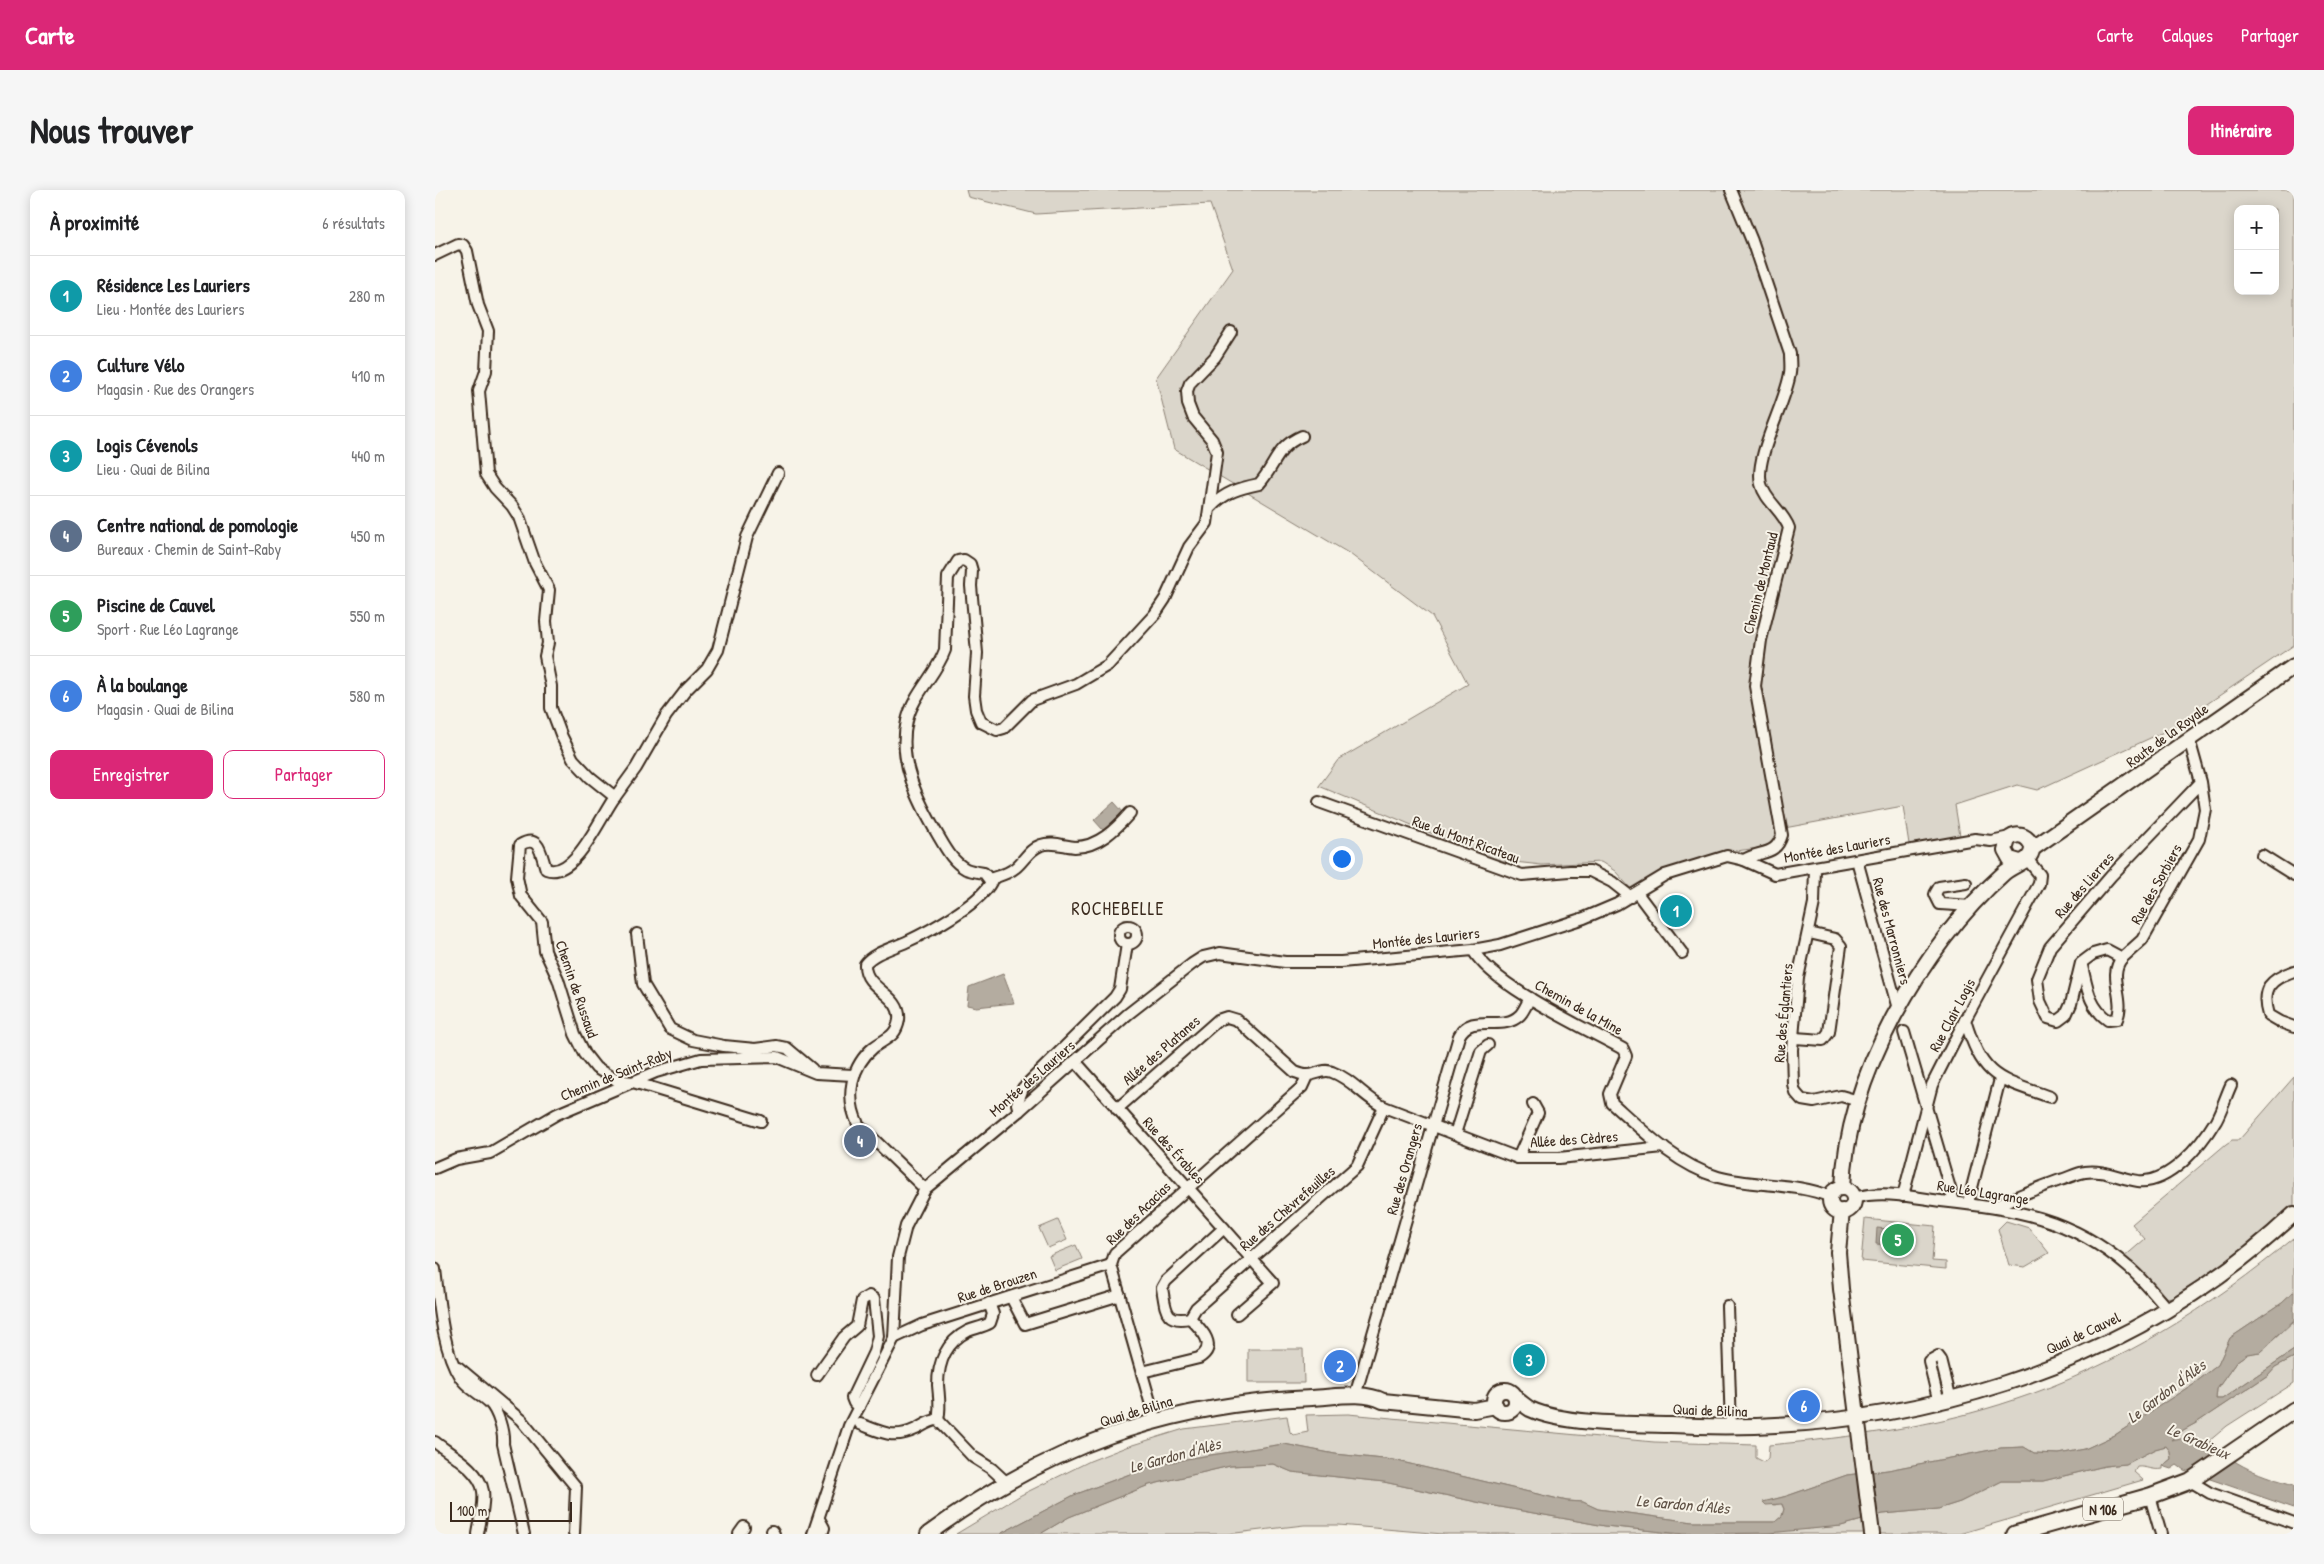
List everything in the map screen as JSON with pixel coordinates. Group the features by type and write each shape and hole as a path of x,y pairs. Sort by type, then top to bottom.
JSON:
{"main road":[{"name":"Route de la Royale","path":"1843,1188 1845,1162 1859,1101 1874,1060 1898,1009 1937,947 1972,906 2004,873 2020,852 2059,830 2294,666"},
{"path":"2010,837 2018,835 2020,852"},
{"path":"1843,1188 1851,1192 1854,1198 1851,1208 1842,1211 1833,1207 1831,1197 1834,1192 1843,1188"},
{"path":"1842,1211 1838,1252 1857,1424 1872,1534"},
{"name":"Quai de Cauvel","path":"1857,1424 1945,1402 1999,1386 2050,1367 2167,1309 2214,1278 2294,1214"},
{"path":"1830,1421 1846,1406 1852,1380"},
{"path":"1504,1390 1511,1391 1514,1405 1505,1412 1495,1403 1498,1393 1504,1390"},
{"name":"Quai de Bilina","path":"928,1534 984,1495 1063,1454 1155,1419 1237,1403 1355,1396 1377,1398 1383,1395 1472,1404 1495,1403"},
{"name":"Quai de Bilina","path":"1514,1405 1592,1422 1731,1428 1830,1421 1857,1424"},
{"name":"N 106","path":"2015,1534 2150,1496 2193,1479 2294,1410"}],"street":[{"name":"Chemin de Montaud","path":"1731,190 1752,241 1780,330 1790,354 1791,373 1761,464 1761,484 1770,502 1785,517 1789,528 1761,640 1755,686 1782,834 1780,844 1772,851 1754,855 1744,860"},
{"path":"435,255 458,244 463,245 467,251 478,305 488,331 486,371 479,391 486,474 519,517 535,564 549,590 546,621 548,643 545,656 551,686 551,708 573,759 590,777 615,797 636,768 666,716 686,690 707,668 718,650 747,537 778,473"},
{"path":"990,880 984,873 967,870 949,853 922,809 909,773 904,744 907,721 915,700 941,661 945,650 948,577 958,561 964,560 970,564 977,653 975,710 981,722 997,730 1004,728 1032,700 1076,684 1098,672 1117,656 1155,614 1165,599 1189,547 1207,523 1211,507 1217,452 1212,440 1193,417 1188,404 1187,391 1190,383 1215,357 1231,332"},
{"path":"1211,507 1227,493 1259,484 1282,448 1289,442 1302,436"},
{"name":"Rue des Sorbiers","path":"2122,958 2142,940 2199,839 2205,809 2201,782 2189,739"},
{"name":"Rue des Lierres","path":"2081,963 2071,1004 2066,1015 2058,1021 2048,1018 2040,1001 2037,979 2050,947 2111,876 2201,782"},
{"name":"Chemin de Russaud","path":"615,797 577,858 565,867 551,871 546,869 540,846 535,842 527,841 520,845 517,876 521,896 542,922 545,951 558,979 575,1034 585,1054 596,1068 616,1080 633,1082 761,1122"},
{"name":"Rue du Mont Ricateau","path":"1319,802 1522,875 1590,871 1634,895 1682,953"},
{"path":"990,880 1015,868 1030,852 1041,845 1057,843 1076,847 1090,845 1109,835 1130,813"},
{"name":"Montée des Lauriers","path":"925,1189 1019,1111 1128,1014 1203,957 1221,953 1285,962 1341,962 1473,950 1500,945 1584,918 1634,895 1665,875 1727,856 1744,860 1775,874 1975,839 1991,841 2010,837"},
{"path":"1991,841 2020,852"},
{"name":"Rue Clair Logis","path":"1903,1196 1932,1085 2039,884 2040,876 2020,852"},
{"path":"2262,855 2294,875"},
{"name":"Rue des Marronniers","path":"1857,860 1898,1009"},
{"name":"Rue des Églantiers","path":"1815,868 1814,903 1798,978 1795,1038 1792,1050 1793,1084 1798,1096 1814,1102 1841,1096 1859,1101"},
{"path":"813,1534 849,1426 894,1338 898,1257 905,1226 925,1189 858,1124 853,1113 851,1098 853,1075 874,1048 894,1035 899,1021 899,1013 891,999 868,980 865,972 868,960 926,933 948,920 989,886 990,880"},
{"path":"1966,883 1939,888 1935,894 1940,904 1972,906"},
{"path":"1795,1038 1823,1040 1829,1032 1841,946 1835,939 1809,933"},
{"path":"637,934 643,984 670,1029 693,1040 724,1046 755,1049 777,1046 787,1048 816,1073"},
{"path":"1019,1111 1017,1104 1023,1088 1102,1010 1120,989 1127,944"},
{"name":"Chemin de la Mine","path":"1473,950 1477,957 1493,973 1530,998 1623,1049 1626,1056 1610,1094 1611,1103 1663,1147 1691,1164 1717,1176 1813,1190 1831,1197"},
{"path":"2107,950 2122,958 2115,971 2121,1009 2117,1019 2108,1020 2099,1014 2090,1000 2081,963 2093,954 2107,950"},
{"path":"2294,971 2277,977 2272,981 2267,989 2265,1000 2268,1014 2280,1022 2294,1027"},
{"name":"Rue des Orangers","path":"1355,1396 1433,1125 1463,1029 1472,1023 1504,1023 1513,1020 1520,1015 1530,998"},
{"name":"Allée des Platanes","path":"1117,1109 1218,1020 1227,1017 1237,1020 1295,1072 1307,1076"},
{"path":"1965,1020 1972,1043 1983,1064 2000,1079 2050,1097"},
{"path":"1904,1032 1954,1202"},
{"path":"1455,1134 1481,1052 1488,1045"},
{"name":"Chemin de Saint-Raby","path":"435,1168 456,1159 490,1153 557,1114 656,1072 701,1058 777,1057 816,1073 853,1075"},
{"name":"Rue des Érables","path":"1075,1062 1273,1283 1237,1314"},
{"name":"Allée des Cèdres","path":"1307,1076 1318,1071 1331,1071 1342,1077 1371,1100 1384,1107 1518,1158 1559,1158 1663,1147"},
{"name":"Rue des Acacias","path":"1155,1419 1111,1265 1115,1253 1301,1087 1307,1076"},
{"path":"1968,1203 2000,1079"},
{"path":"1997,1206 2015,1196 2085,1172 2099,1172 2137,1181 2150,1181 2161,1177 2178,1165 2198,1144 2216,1120 2231,1085"},
{"path":"1518,1158 1539,1113 1533,1104"},
{"name":"Rue des Chèvrefeuilles","path":"1224,1228 1166,1281 1161,1288 1166,1311 1170,1317 1177,1321 1190,1318 1196,1308 1357,1166 1384,1107"},
{"name":"Rue Léo Lagrange","path":"1854,1198 1870,1194 1903,1196 1997,1206 2025,1212 2079,1234 2129,1267 2167,1309"},
{"name":"Rue de Brouzen","path":"894,1338 922,1325 1111,1265"},
{"path":"435,1269 442,1320 459,1376 469,1388 490,1403 504,1433 503,1444 524,1534"},
{"path":"817,1375 844,1337 857,1326 862,1300 869,1296 874,1299 878,1336 874,1352 853,1398 854,1404 859,1407"},
{"path":"1011,1297 1025,1324 1120,1296"},
{"path":"938,1420 941,1408 938,1373 940,1360 951,1344 968,1332 990,1323 993,1314 989,1304"},
{"path":"1727,1306 1731,1428"},
{"path":"1142,1372 1199,1358 1205,1354 1208,1347 1204,1332 1190,1318"},
{"path":"455,1364 521,1420 576,1487 574,1534"},
{"path":"860,1424 889,1435 904,1434 933,1420 938,1420"},
{"path":"938,1420 973,1457 992,1469 1007,1483"},
{"path":"435,1442 475,1475 480,1483 483,1492 478,1534"},
{"path":"2193,1479 2210,1493 2294,1523"},
{"path":"2150,1496 2161,1534"},
{"path":"819,1519 824,1528 822,1534"}],"shaded area":[{"path":"966,190 2294,190 2294,645 2170,729 2037,790 2017,785 1955,805 1960,836 1909,844 1903,806 1779,829 1780,837 1772,846 1722,853 1684,864 1631,889 1615,871 1601,862 1542,865 1486,859 1445,839 1319,786 1338,760 1468,684 1432,616 1350,554 1174,449 1156,378 1233,269 1210,204 1036,214 968,197"},
{"path":"2294,1077 2294,1206 2251,1243 2211,1273 2193,1286 2167,1298 2123,1258 2145,1239 2132,1224 2226,1144 2232,1140 2239,1140"},
{"path":"1865,1219 1935,1226 1932,1261 1946,1262 1946,1269 1861,1261"},
{"path":"1058,1220 1067,1240 1048,1248 1039,1228"},
{"path":"2006,1221 2029,1228 2049,1253 2025,1267 2009,1265 1998,1229"},
{"path":"2294,1238 2294,1292 2282,1303 2230,1338 2218,1365 2196,1382 2115,1435 2085,1449 2059,1454 2034,1453 2024,1447 2001,1448 1888,1470 1847,1475 1764,1502 1775,1505 1781,1503 1784,1509 1782,1516 1775,1522 1693,1522 1598,1509 1583,1502 1567,1501 1393,1460 1335,1454 1284,1444 1191,1458 1146,1468 1074,1495 1000,1534 956,1534 1021,1495 1090,1461 1126,1447 1184,1429 1287,1416 1290,1432 1293,1435 1308,1432 1306,1415 1348,1414 1654,1442 1756,1445 1756,1458 1764,1462 1768,1459 1769,1445 1893,1430 1954,1417 2014,1400 2090,1370 2162,1332 2196,1311 2230,1288"},
{"path":"1076,1245 1082,1259 1055,1270 1049,1256"},
{"path":"2294,1321 2294,1350 2222,1399 2216,1399 2217,1389 2237,1361 2247,1354 2260,1352"},
{"path":"1248,1349 1303,1349 1304,1383 1248,1383"},
{"path":"2294,1357 2294,1383 2227,1426 2202,1447 2171,1441 2176,1434 2196,1423 2268,1375 2275,1367"},
{"path":"2166,1446 2170,1451 2171,1459 2162,1466 2162,1469 2137,1467 2134,1472 2143,1480 1959,1534 1735,1534 1841,1526 1883,1514 1938,1509 1960,1502 2002,1481 2043,1481 2105,1466 2126,1464 2155,1449"},
{"path":"1273,1464 1292,1472 1384,1482 1495,1506 1605,1526 1682,1534 1443,1534 1339,1525 1304,1525 1227,1534 1040,1534 1069,1517 1149,1485 1230,1466"}],"water":[{"path":"1114,802 1123,812 1103,830 1094,820"},
{"path":"1003,974 1014,1003 976,1007 967,1005 969,987"},
{"path":"1877,1228 1907,1231 1906,1246 1876,1244"},
{"name":"Le Grabieux","path":"2294,1292 2294,1320 2260,1352 2247,1354 2237,1361 2217,1389 2216,1399 2222,1399 2294,1350 2294,1357 2275,1367 2268,1375 2196,1423 2176,1434 2171,1440 2189,1436 2200,1441 2202,1446 2210,1440 2228,1457 2249,1469 2294,1485 2294,1508 2184,1470 2177,1465 2171,1469 2162,1466 2171,1459 2170,1451 2166,1446 2155,1449 2126,1464 2105,1466 2043,1481 2002,1481 1960,1502 1938,1509 1883,1514 1841,1526 1769,1533 1682,1534 1605,1526 1495,1506 1384,1482 1292,1472 1273,1464 1230,1466 1149,1485 1069,1517 1040,1534 1000,1534 1074,1495 1146,1468 1191,1458 1284,1444 1335,1454 1393,1460 1567,1501 1583,1502 1598,1509 1693,1522 1775,1522 1782,1516 1784,1509 1782,1504 1766,1505 1763,1502 1787,1496 1847,1475 1888,1470 2001,1448 2024,1447 2034,1453 2059,1454 2085,1449 2115,1435 2196,1382 2218,1365 2230,1338 2282,1303"}],"place":[{"name":"Résidence Les Lauriers","path":"1676,911"},
{"name":"Centre national de pomologie","path":"860,1141"},
{"name":"Piscine de Cauvel","path":"1898,1240"},
{"name":"Logis Cévenols","path":"1529,1360"},
{"name":"Culture Vélo","path":"1340,1366"},
{"name":"À la boulange","path":"1804,1406"}],"district":[{"name":"ROCHEBELLE","path":"1118,908"}],"water label":[{"name":"Le Gardon d'Alès","path":"2166,1391"},
{"name":"Le Gardon d'Alès","path":"1175,1455"},
{"name":"Le Gardon d'Alès","path":"1683,1504"}]}
